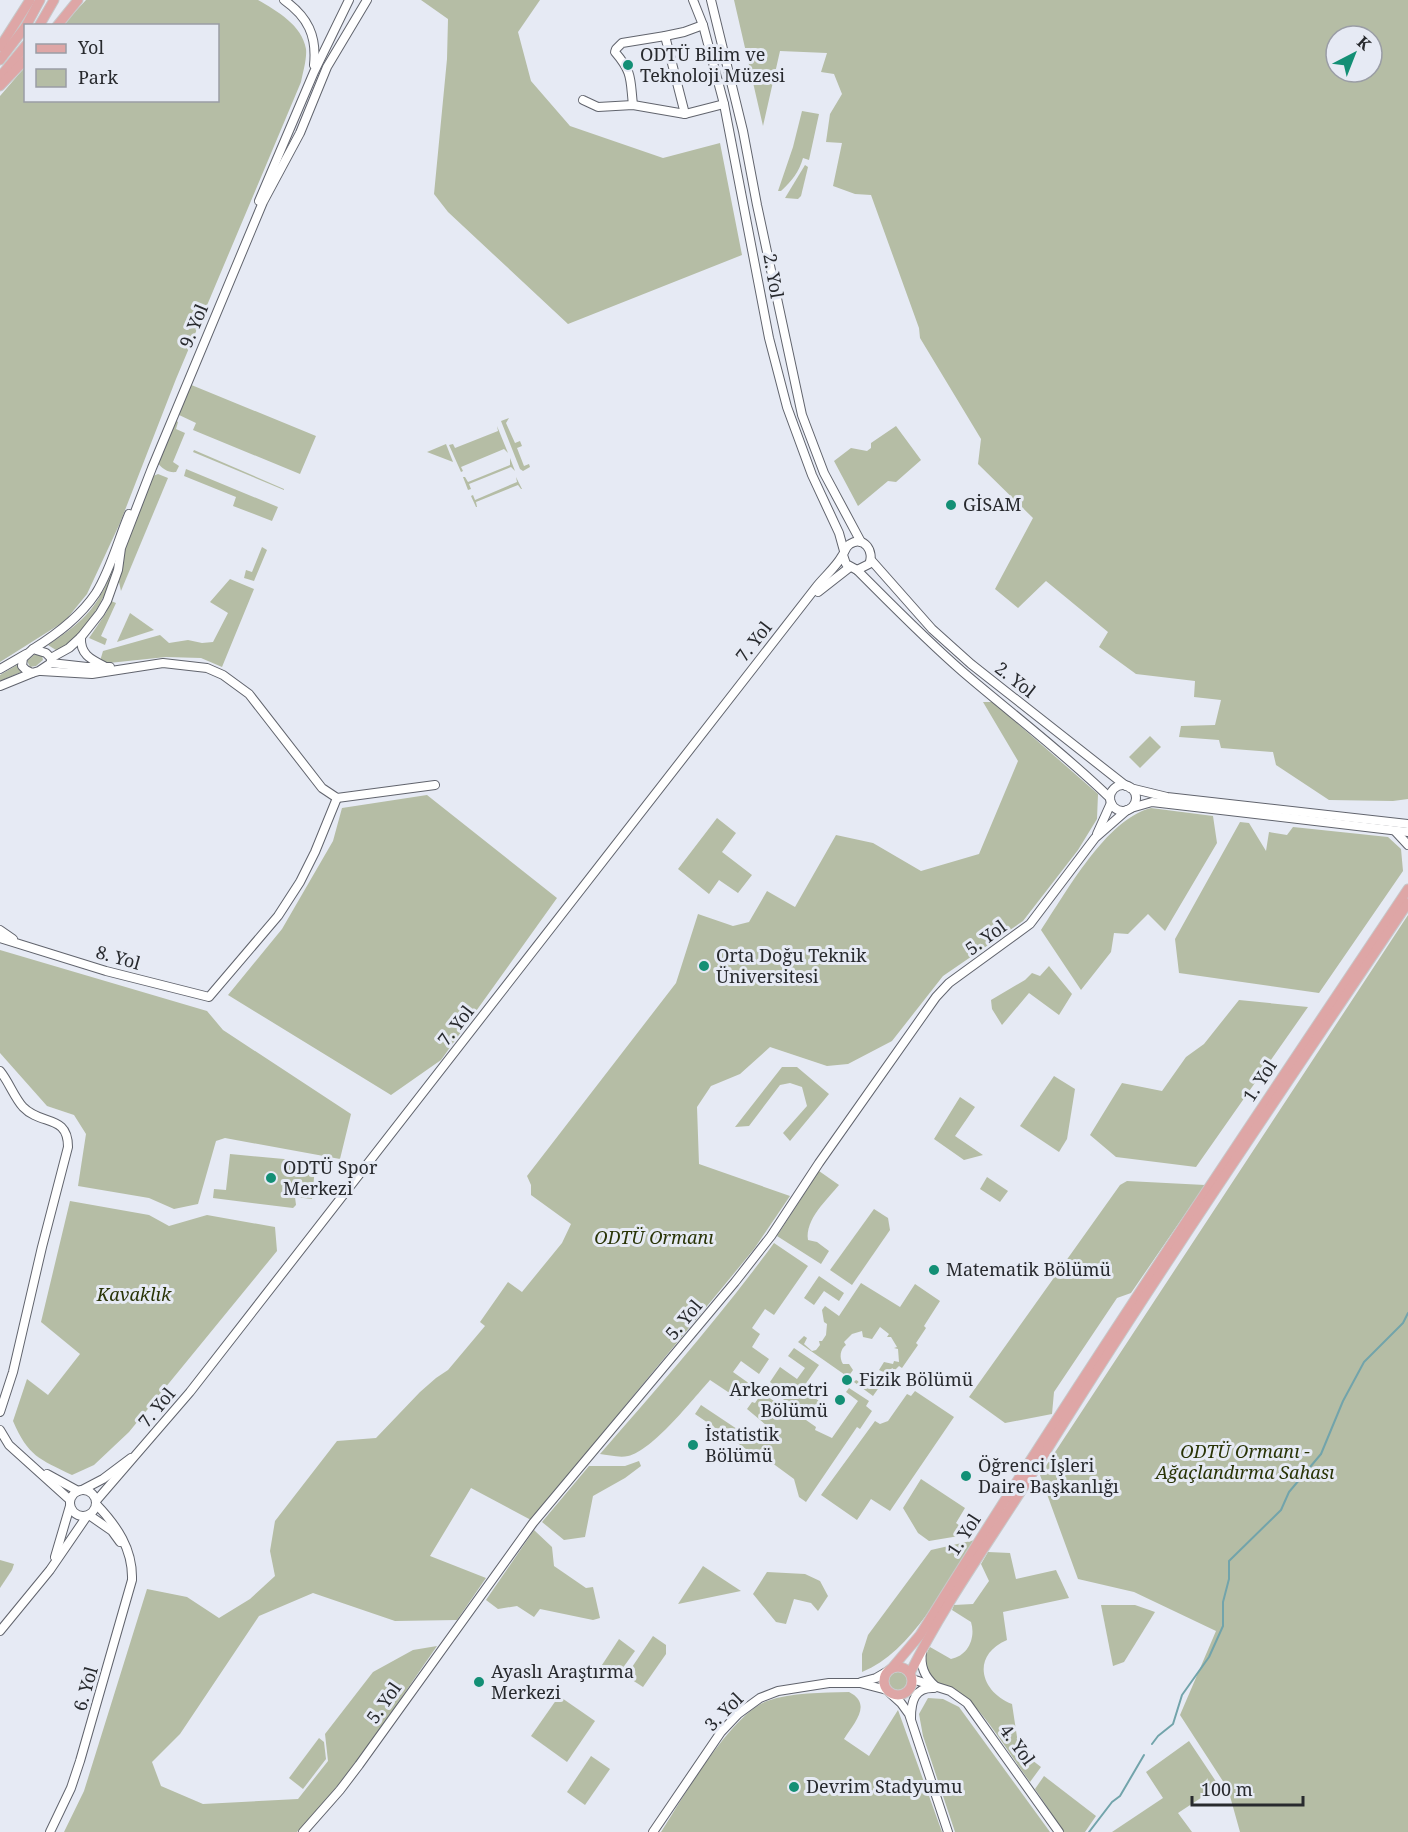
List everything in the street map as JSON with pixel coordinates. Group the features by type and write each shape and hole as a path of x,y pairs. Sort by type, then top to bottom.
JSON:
{"main road":[{"path":"0,47 30,0"},
{"path":"27,24 40,0"},
{"path":"40,24 54,0"},
{"path":"59,24 78,0"},
{"path":"0,60 24,29"},
{"path":"0,77 24,47"},
{"path":"0,86 24,61"},
{"name":"1. Yol","path":"911,1676 923,1647 992,1529 1062,1418 1406,896"},
{"name":"1. Yol","path":"890,1670 920,1635 992,1529"},
{"path":"904,1668 911,1676 910,1688 904,1694 895,1695 889,1691 884,1681 890,1670 904,1668"}],"street":[{"name":"9. Yol","path":"285,0 305,18 311,32 316,48 314,72"},
{"name":"9. Yol","path":"0,669 52,637 78,615 103,580 183,382 314,72 349,0"},
{"name":"9. Yol","path":"0,686 35,672 69,648 100,614 107,601 114,584 121,548 144,488 263,202 300,133 327,67 367,0"},
{"name":"2. Yol","path":"693,0 703,25 724,104 769,338 787,407 797,439 839,533 846,564 854,569 922,636 1083,771 1116,809 1129,809 1150,802 1240,809"},
{"name":"2. Yol","path":"711,0 745,141 802,415 833,491 861,542 871,551 871,560 932,629 971,664 1128,787 1160,796 1240,809 1408,832"},
{"path":"633,105 630,72 615,49 622,43 684,32 703,25"},
{"path":"665,36 685,114"},
{"path":"583,100 598,107 633,105 685,114 724,104"},
{"path":"769,338 783,332"},
{"path":"844,553 853,543 861,542"},
{"name":"7. Yol","path":"0,1631 50,1570 88,1515 94,1511 96,1503 190,1392 844,553"},
{"path":"854,569 866,567 871,560"},
{"name":"7. Yol","path":"792,619 825,585 854,569"},
{"path":"81,637 84,654 106,667"},
{"path":"136,667 87,668 51,660 46,654 30,652 22,663 22,666 35,672 92,674 163,663 207,668 223,675 249,694 322,788 337,798 435,785"},
{"path":"1110,800 1115,788 1128,787 1135,798 1129,809"},
{"name":"8. Yol","path":"0,938 106,971 209,997 278,916 300,882 337,798"},
{"name":"5. Yol","path":"1095,838 1110,800"},
{"name":"5. Yol","path":"303,1832 359,1766 533,1523 771,1236 819,1163 936,998 949,983 1030,924 1095,838 1129,809"},
{"name":"2. Yol","path":"1285,815 1408,825"},
{"path":"1376,822 1408,819"},
{"path":"1394,830 1408,844"},
{"path":"1406,896 1408,884"},
{"name":"8. Yol","path":"0,930 20,943"},
{"path":"0,1071 21,1105 33,1116 59,1124 68,1134 68,1147 13,1372 0,1412"},
{"path":"0,1430 9,1445 35,1467 70,1503 75,1513 88,1515 112,1531 127,1550"},
{"name":"7. Yol","path":"50,1570 60,1544 70,1503 80,1490 103,1479 142,1450"},
{"path":"35,1467 80,1490 90,1492 96,1503"},
{"name":"6. Yol","path":"50,1832 81,1761 132,1580 132,1563 121,1535 96,1503"},
{"name":"4. Yol","path":"923,1647 922,1669 928,1679 939,1688"},
{"name":"3. Yol","path":"653,1832 721,1732 738,1714 753,1703 778,1691 804,1686 860,1683 890,1670"},
{"name":"4. Yol","path":"911,1676 950,1691 971,1707 1059,1832"},
{"name":"3. Yol","path":"860,1683 889,1691"},
{"path":"911,1722 912,1705 917,1693 924,1688 939,1688"},
{"path":"889,1691 906,1709 948,1832"}],"green space":[{"path":"86,0 258,0 294,26 304,40 305,61 301,82 176,379 120,523 87,594 65,621 0,662 0,96 24,68 24,102 219,102 219,24 64,24"},
{"path":"421,0 540,0 518,32 531,81 570,126 663,158 720,143 742,255 568,324 448,212 434,194 447,59 448,19"},
{"path":"734,0 1408,0 1408,799 1393,801 1329,800 1276,765 1273,752 1221,748 1219,740 1179,737 1181,726 1215,725 1221,700 1194,697 1195,681 1136,674 1099,647 1108,632 1046,581 1018,608 995,589 1033,518 978,464 981,439 920,338 919,328 871,195 855,194 833,186 842,143 826,142 830,114 842,94 834,74 821,72 827,53 780,51 763,126"},
{"path":"802,111 819,114 809,160 803,158 792,180 781,191 778,191 793,147"},
{"path":"805,165 808,167 801,196 798,199 785,198"},
{"path":"189,384 316,436 300,474 193,430 196,423 177,414"},
{"path":"509,418 506,423 515,443 520,441 522,446 517,448 524,466 529,464 530,467 523,471 520,469 501,421"},
{"path":"175,420 178,422 176,429 185,433 173,462 179,466 176,472 173,472 166,470 158,463"},
{"path":"497,426 508,453 504,449 461,467 463,471 461,472 449,445 453,444 455,448 498,431"},
{"path":"896,426 921,460 896,482 888,481 858,506 834,461 851,448 867,451 871,448 871,443"},
{"path":"446,444 453,462 427,452"},
{"path":"194,450 284,489 284,490 193,452"},
{"path":"510,458 515,471 511,467 469,484 471,489 468,490 463,477 468,482 510,465"},
{"path":"186,469 278,507 272,521 233,506 236,497 184,476"},
{"path":"158,474 168,478 121,591 119,582 128,532 149,482 153,476"},
{"path":"516,477 522,489 518,485 476,502 476,507 471,496 473,495 475,500 517,482"},
{"path":"262,547 267,550 254,581 244,578 246,570 252,572"},
{"path":"115,564 107,590 87,623 59,652 48,645 72,628 90,611 103,591"},
{"path":"230,579 254,589 222,667 201,658 166,657 109,663 100,661 103,651 160,635 169,643 188,640 202,643 213,642 228,613 210,602"},
{"path":"111,601 116,603 101,636 107,639 105,645 89,638 106,613"},
{"path":"130,613 154,630 117,642"},
{"path":"38,654 43,660 36,666 30,667 27,661"},
{"path":"17,665 21,672 0,681 0,675"},
{"name":"ODTÜ Ormanı","path":"983,702 993,702 1098,794 1097,819 1078,850 1023,921 943,976 892,1041 848,1064 827,1066 770,1047 740,1074 711,1086 697,1107 699,1164 790,1196 754,1249 531,1520 471,1488 430,1556 486,1578 457,1620 395,1621 313,1593 259,1616 180,1734 152,1762 161,1786 203,1804 298,1799 328,1761 325,1734 373,1672 413,1650 437,1646 371,1742 317,1811 297,1832 64,1832 84,1791 147,1589 187,1597 219,1618 250,1599 275,1576 270,1551 275,1521 337,1441 376,1438 420,1392 448,1370 485,1326 480,1322 508,1282 522,1292 562,1243 571,1224 531,1195 531,1185 527,1176 676,983 698,914 733,926 749,922 767,891 795,907 836,835 873,843 921,871 979,854 1018,761"},
{"path":"1150,736 1161,747 1140,768 1129,757"},
{"path":"427,795 557,898 441,1060 391,1095 228,995 282,929 333,841 342,808"},
{"path":"1151,808 1213,816 1217,843 1165,931 1148,914 1128,934 1114,933 1111,952 1081,990 1041,930 1088,859 1103,842 1118,826 1134,815"},
{"path":"717,818 736,833 722,852 752,875 738,893 719,880 709,894 678,869"},
{"path":"1240,822 1249,823 1266,851 1269,832 1287,835 1293,827 1388,837 1401,849 1403,871 1319,993 1179,973 1175,939"},
{"name":"ODTÜ Ormanı - Ağaçlandırma Sahası","path":"1408,915 1408,1832 1240,1832 1228,1789 1180,1715 1216,1631 1134,1592 1078,1579 1040,1475"},
{"path":"0,950 207,1011 223,1030 351,1114 340,1159 225,1138 216,1141 198,1204 174,1209 149,1198 78,1186 86,1134 74,1115 47,1106 0,1053"},
{"path":"1049,966 1072,994 1059,1015 1029,993 1002,1025 992,1009 991,1000 1025,980 1032,973 1040,976"},
{"path":"1239,1000 1308,1007 1196,1167 1116,1157 1090,1135 1122,1083 1162,1091 1186,1057 1204,1044"},
{"path":"782,1067 797,1067 829,1094 790,1141 783,1133 807,1106 802,1087 790,1083 780,1085 749,1126 735,1127"},
{"path":"1054,1076 1075,1089 1067,1139 1059,1152 1020,1126"},
{"path":"960,1097 975,1107 955,1136 983,1155 964,1160 934,1139"},
{"name":"ODTÜ Spor Merkezi","path":"230,1154 295,1160 295,1165 315,1167 312,1199 295,1197 296,1205 293,1208 213,1198 214,1189 226,1190"},
{"path":"819,1171 839,1185 813,1217 808,1232 808,1240 817,1242 829,1251 821,1264 777,1236"},
{"path":"987,1177 1008,1191 1000,1202 980,1189"},
{"path":"1127,1181 1205,1185 1131,1293 1117,1298 1054,1392 1052,1414 1005,1423 969,1397 1120,1185"},
{"name":"Kavaklık","path":"70,1201 149,1215 169,1226 207,1215 275,1227 277,1251 129,1432 94,1465 72,1475 36,1455 24,1442 13,1421 27,1379 48,1395 80,1354 41,1322"},
{"path":"874,1209 888,1218 890,1230 852,1285 830,1270"},
{"name":"ODTÜ Ormanı","path":"774,1243 808,1266 774,1315 765,1309 752,1328 760,1334 752,1347 769,1359 759,1374 741,1361 733,1372 750,1384 743,1397 740,1397 740,1400 710,1380 649,1445 625,1457 600,1454 711,1324"},
{"path":"819,1276 844,1293 839,1301 824,1291 814,1305 804,1298"},
{"path":"861,1283 900,1307 915,1284 940,1301 924,1326 926,1328 916,1343 918,1345 902,1368 899,1366 895,1370 892,1368 888,1374 879,1370 884,1362 893,1364 894,1361 899,1362 898,1349 894,1348 897,1347 891,1337 887,1337 889,1334 880,1327 872,1339 863,1337 862,1331 852,1334 844,1342 846,1345 841,1351 842,1362 849,1364 853,1370 848,1377 798,1342 804,1336 807,1338 804,1344 812,1351 816,1350 820,1345 819,1341 822,1341 826,1335 827,1324 824,1322 822,1310 825,1306 839,1316"},
{"path":"794,1348 819,1365 802,1389 819,1401 806,1420 816,1427 815,1430 832,1438 858,1401 846,1392 849,1388 869,1401 866,1406 872,1411 860,1429 857,1427 806,1502 799,1497 794,1479 764,1457 762,1460 695,1414 701,1405 755,1441 766,1425 747,1409 762,1393 780,1405 787,1394 770,1382 780,1367 797,1379 805,1368 788,1356"},
{"path":"856,1380 863,1384 872,1380 880,1386 873,1396 854,1382"},
{"path":"915,1391 954,1417 890,1511 871,1499 857,1520 821,1495 875,1421 880,1424 888,1421 907,1394 911,1396"},
{"path":"639,1461 641,1466 593,1496 585,1537 564,1540 542,1522 589,1466 625,1466"},
{"path":"921,1479 965,1508 956,1523 971,1534 929,1541 918,1533 903,1508"},
{"path":"534,1530 552,1547 554,1566 586,1588 593,1587 600,1618 593,1620 540,1609 534,1617 517,1606 498,1609 486,1600"},
{"path":"975,1540 940,1596 912,1633 897,1649 862,1672 862,1654 868,1635 931,1550"},
{"path":"988,1552 1010,1553 1016,1579 1056,1570 1069,1598 1003,1612 1007,1640 995,1647 984,1664 987,1683 1001,1698 1012,1704 1019,1750 1041,1767 1030,1782 973,1704 962,1695 935,1681 926,1666 925,1658 930,1647 951,1659 962,1654 969,1645 972,1634 971,1622 952,1610 954,1605 973,1604 989,1581 981,1564"},
{"path":"0,1560 14,1564 0,1588"},
{"path":"703,1566 741,1591 678,1604"},
{"path":"767,1572 805,1574 820,1581 828,1596 818,1611 811,1603 794,1599 786,1624 776,1622 753,1594"},
{"path":"1101,1605 1135,1605 1155,1612 1124,1662 1113,1666"},
{"path":"653,1636 666,1645 666,1654 643,1687 626,1676"},
{"path":"619,1639 635,1651 617,1676 602,1665"},
{"path":"898,1672 904,1675 907,1681 904,1687 898,1690 892,1687 889,1681 892,1675"},
{"path":"849,1692 860,1702 861,1708 844,1739 869,1756 898,1710 942,1832 661,1832 708,1759 738,1722 753,1709 767,1701 787,1696"},
{"path":"559,1696 595,1721 567,1762 531,1736"},
{"path":"928,1698 943,1699 959,1707 1050,1832 955,1832 923,1736 919,1714"},
{"path":"319,1738 324,1742 326,1759 303,1789 289,1778"},
{"path":"1189,1741 1219,1786 1178,1813 1192,1832 1112,1832 1163,1798 1146,1772"},
{"path":"591,1756 610,1769 585,1805 567,1792"},
{"path":"1044,1776 1096,1816 1085,1832 1064,1832 1035,1789"}],"waterway":[{"path":"1152,1744 1173,1724 1182,1695 1209,1657 1223,1626 1223,1602 1229,1579 1229,1561 1281,1510 1289,1492 1321,1454 1343,1401 1364,1362 1403,1323 1408,1313"},
{"path":"1089,1832 1112,1802 1120,1796 1144,1755"}],"place":[{"name":"ODTÜ Bilim ve Teknoloji Müzesi","path":"628,65"},
{"name":"GİSAM","path":"951,505"},
{"name":"Orta Doğu Teknik Üniversitesi","path":"704,966"},
{"name":"ODTÜ Spor Merkezi","path":"271,1178"},
{"name":"Matematik Bölümü","path":"934,1270"},
{"name":"Fizik Bölümü","path":"847,1380"},
{"name":"Arkeometri Bölümü","path":"840,1400"},
{"name":"İstatistik Bölümü","path":"693,1445"},
{"name":"Öğrenci İşleri Daire Başkanlığı","path":"966,1476"},
{"name":"Ayaslı Araştırma Merkezi","path":"479,1682"},
{"name":"Devrim Stadyumu","path":"794,1787"}]}
